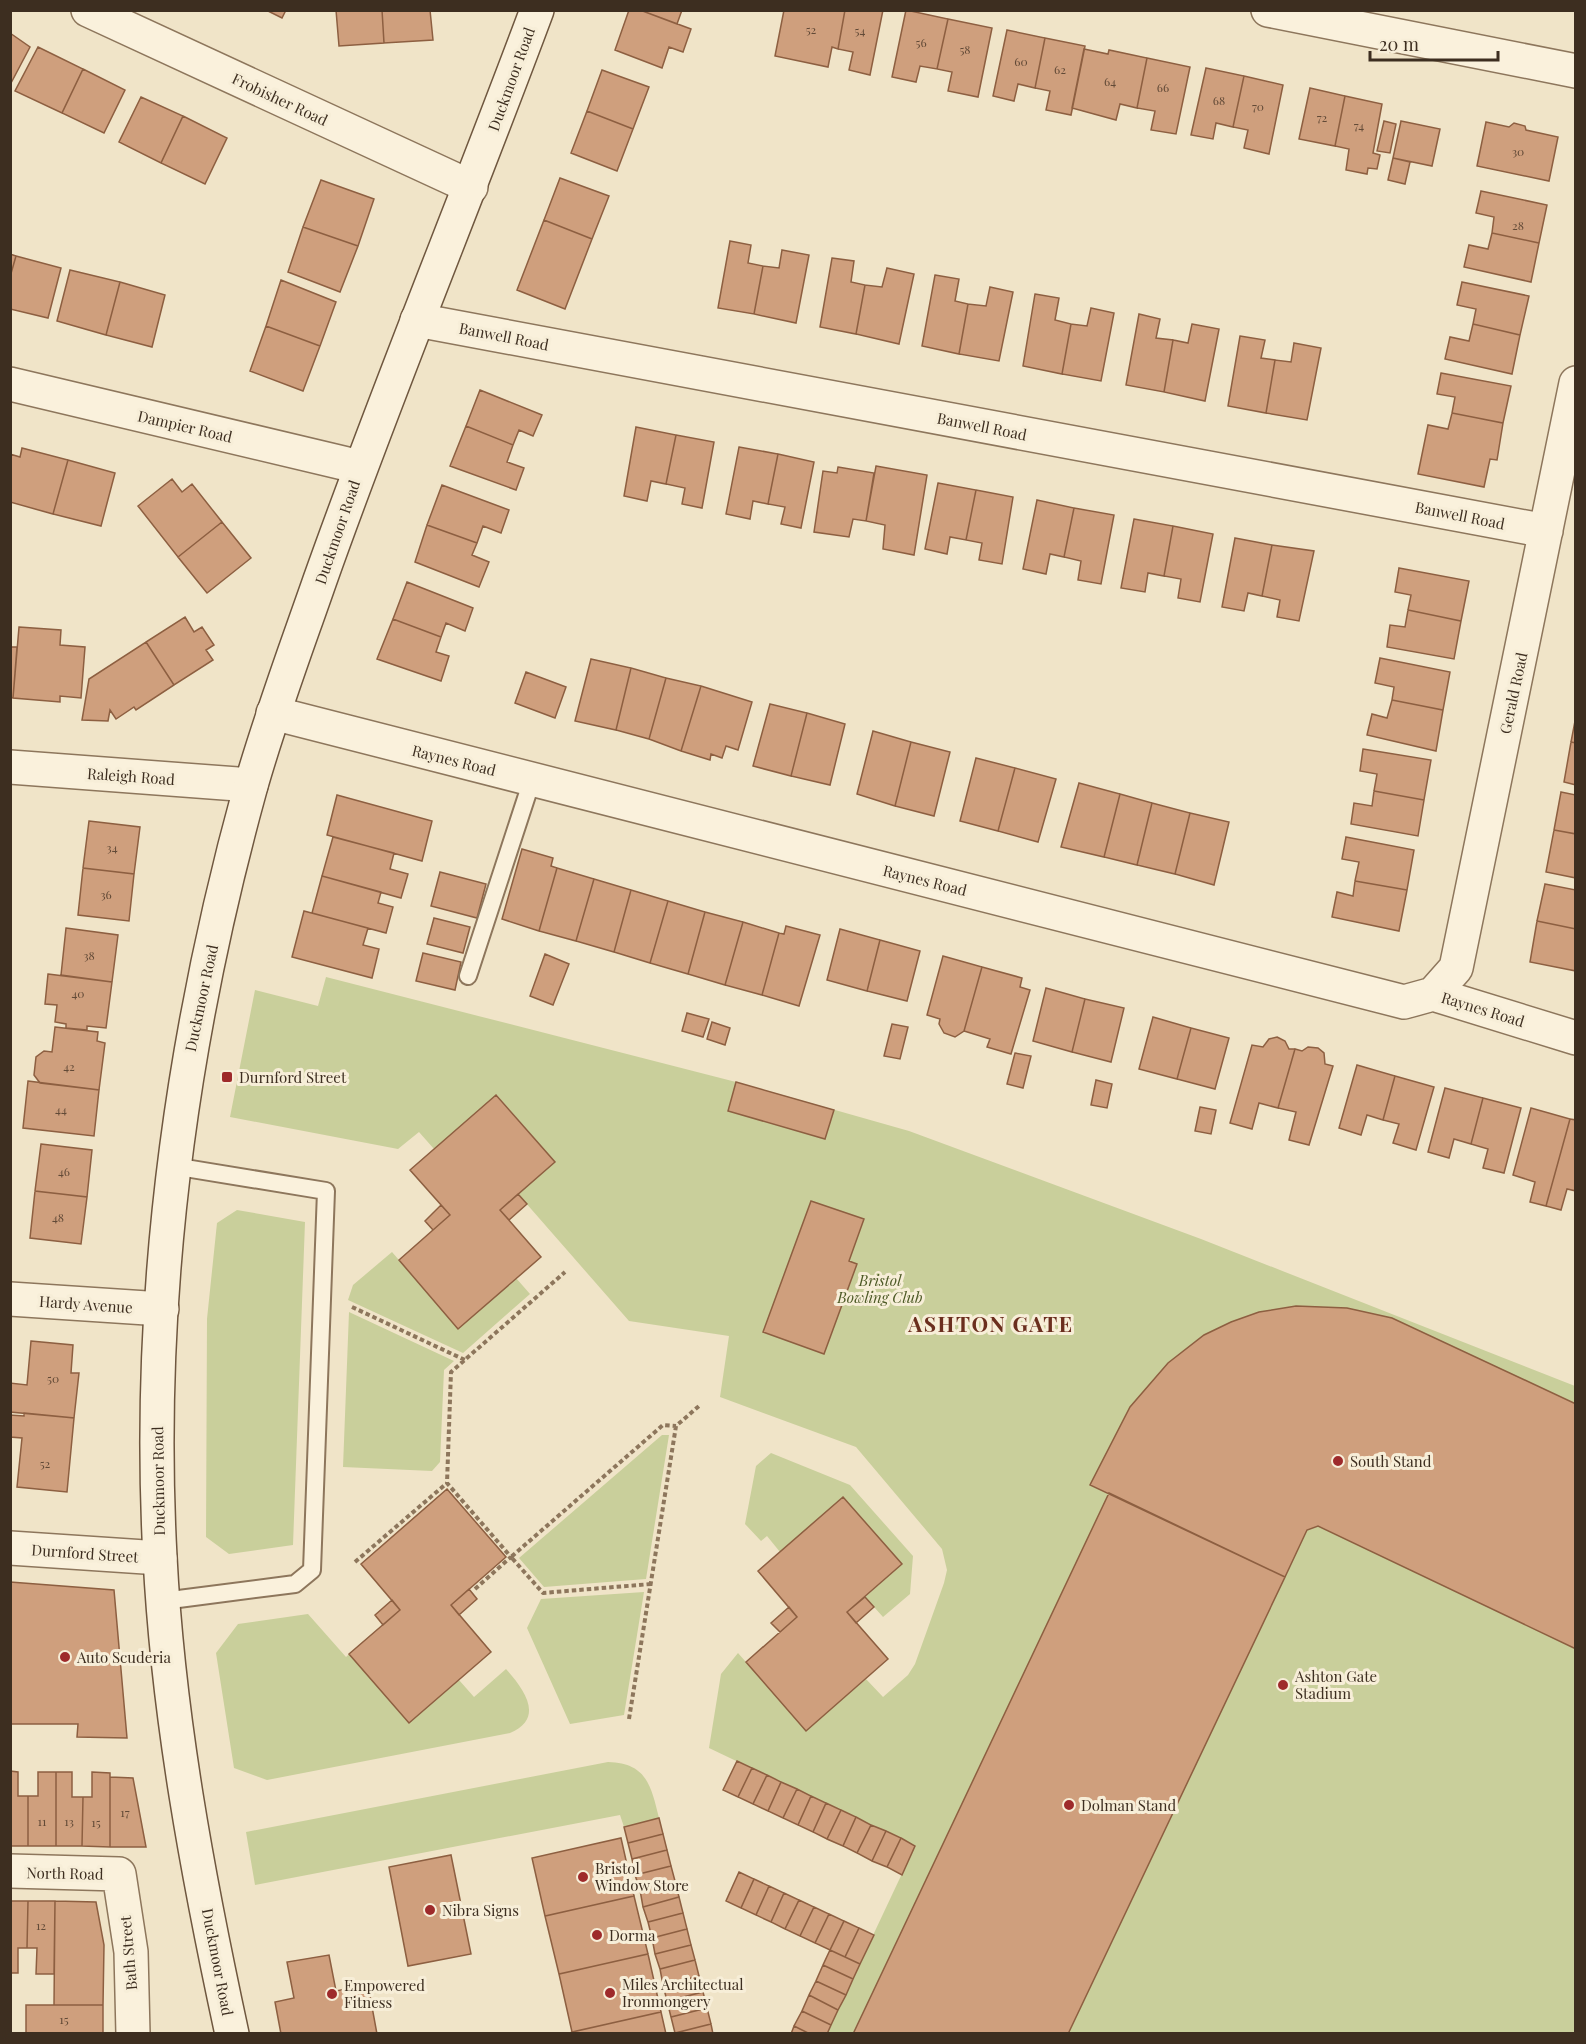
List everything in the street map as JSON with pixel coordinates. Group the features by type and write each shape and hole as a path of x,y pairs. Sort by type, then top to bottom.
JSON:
{"street":[{"name":"Frobisher Road","path":"88,10 471,187"},
{"name":"Duckmoor Road","path":"232,2034 209,1921 175,1718 160,1558 156,1419 173,1166 185,1073 221,899 251,785 273,713 360,467 471,187 537,10"},
{"path":"1268,10 1575,71"},
{"name":"Banwell Road","path":"417,320 1546,531"},
{"name":"Gerald Road","path":"1434,994 1456,968 1575,383"},
{"name":"Dampier Road","path":"10,384 360,467"},
{"name":"Raynes Road","path":"273,713 1404,1002 1434,994 1575,1038"},
{"name":"Raleigh Road","path":"10,767 251,785"},
{"name":"Hardy Avenue","path":"10,1299 162,1309"},
{"name":"Durnford Street","path":"10,1548 160,1558"},
{"name":"North Road","path":"10,1871 119,1874"},
{"name":"Bath Street","path":"119,1874 130,1952 132,2034"}],"lane":[{"path":"468,976 532,780"},
{"path":"163,1601 296,1584 312,1570 326,1191 173,1166"}],"path":[{"path":"566,1272 451,1372 447,1483 543,1593 651,1584"},
{"path":"343,1302 465,1360"},
{"path":"629,1719 676,1426 699,1407"},
{"path":"475,1589 663,1425 676,1426"},
{"path":"355,1563 447,1483"}],"green space":[{"name":"Ashton Gate Stadium","path":"326,977 736,1082 909,1131 1201,1239 1575,1386 1575,2033 827,2033 915,1846 709,1748 721,1674 738,1653 806,1730 866,1679 883,1697 908,1675 915,1664 944,1583 947,1570 942,1549 856,1447 720,1397 729,1336 629,1321 518,1194 555,1162 497,1095 434,1149 419,1132 398,1149 230,1117 255,990 318,1006"},
{"path":"237,1210 305,1222 293,1545 229,1554 206,1537 207,1319 217,1223"},
{"path":"392,1252 458,1328 516,1278 530,1294 463,1353 348,1300 353,1285"},
{"path":"349,1312 454,1361 444,1370 440,1462 432,1471 343,1467"},
{"path":"662,1435 669,1435 646,1579 544,1587 519,1558"},
{"path":"771,1453 850,1485 913,1556 910,1594 883,1617 865,1597 902,1564 843,1497 780,1552 767,1536 761,1541 745,1524 756,1466"},
{"path":"644,1592 624,1715 570,1724 527,1628 541,1599"},
{"path":"308,1614 346,1657 349,1654 409,1723 459,1680 474,1697 506,1669 519,1685 528,1702 527,1719 521,1727 510,1733 267,1780 234,1768 216,1653 238,1624"},
{"path":"608,1762 631,1767 645,1778 650,1786 659,1818 624,1827 620,1815 255,1885 246,1832"}],"building":[{"path":"266,10 286,10 282,18"},
{"path":"336,10 382,10 384,43 339,46"},
{"path":"382,10 430,10 433,40 384,43"},
{"path":"629,10 640,10 691,29 683,52 669,47 662,68 615,50"},
{"path":"640,10 682,10 677,24"},
{"path":"784,10 845,10 838,49 832,47 828,67 775,56"},
{"path":"845,10 883,10 870,75 849,70 853,52 838,49"},
{"path":"906,10 948,19 937,69 920,66 916,82 892,77"},
{"path":"948,19 992,28 978,97 948,91 952,72 937,69"},
{"path":"1007,30 1045,38 1035,88 1018,84 1014,101 993,96"},
{"path":"10,33 30,47 10,85"},
{"path":"1045,38 1085,46 1071,115 1046,110 1050,91 1035,88"},
{"path":"38,47 83,69 62,113 15,91"},
{"path":"1084,49 1108,54 1109,50 1147,58 1137,108 1120,104 1116,120 1072,108"},
{"path":"1147,58 1190,67 1176,134 1151,130 1155,111 1137,108"},
{"path":"1206,68 1244,76 1233,127 1216,123 1213,139 1191,135"},
{"path":"83,69 125,90 104,133 62,113"},
{"path":"602,70 649,87 633,129 587,111"},
{"path":"1244,76 1283,85 1269,154 1244,148 1248,130 1233,127"},
{"path":"1310,88 1345,96 1335,146 1299,139"},
{"path":"1345,96 1382,104 1373,153 1380,155 1377,169 1368,168 1367,174 1346,170 1349,149 1335,146"},
{"path":"141,97 183,116 161,163 119,142"},
{"path":"587,111 633,129 617,171 571,153"},
{"path":"183,116 227,138 205,184 161,163"},
{"path":"1384,121 1396,124 1390,153 1377,151"},
{"path":"1401,121 1440,129 1432,166 1393,158"},
{"path":"1486,122 1509,127 1514,123 1525,126 1526,130 1558,137 1549,181 1477,166"},
{"path":"1393,158 1410,162 1405,184 1388,180"},
{"path":"560,178 609,196 592,239 544,220"},
{"path":"321,180 374,199 358,246 303,227"},
{"path":"1481,191 1547,205 1539,243 1492,233 1494,217 1476,213"},
{"path":"544,220 592,239 565,309 517,290"},
{"path":"303,227 358,246 340,292 288,272"},
{"path":"1492,233 1539,243 1531,282 1464,267 1469,245 1488,249"},
{"path":"730,241 751,245 748,263 763,266 754,314 718,308"},
{"path":"782,250 809,255 796,323 754,314 763,266 779,268"},
{"path":"10,254 16,256 10,277"},
{"path":"16,256 61,268 48,318 10,309 10,277"},
{"path":"832,258 854,261 851,282 865,285 856,334 820,327"},
{"path":"887,268 914,274 899,344 856,334 865,285 882,287"},
{"path":"70,270 120,282 106,335 57,321"},
{"path":"935,275 959,279 955,301 968,304 959,354 922,346"},
{"path":"281,280 336,302 320,346 266,326"},
{"path":"120,282 165,295 152,347 106,335"},
{"path":"1462,282 1529,296 1520,335 1473,324 1476,309 1457,305"},
{"path":"990,287 1013,292 999,361 959,354 968,304 986,306"},
{"path":"1035,294 1059,298 1055,320 1071,324 1062,374 1023,366"},
{"path":"1091,308 1114,313 1101,381 1062,374 1071,324 1087,326"},
{"path":"1139,314 1160,319 1156,338 1173,340 1164,392 1126,385"},
{"path":"1192,324 1219,329 1205,401 1164,392 1173,340 1188,343"},
{"path":"1473,324 1520,335 1512,374 1445,359 1450,337 1469,341"},
{"path":"266,326 320,346 303,391 250,371"},
{"path":"1240,336 1265,340 1261,358 1275,360 1266,413 1228,406"},
{"path":"1294,343 1321,348 1307,420 1266,413 1275,360 1291,362"},
{"path":"1441,373 1511,386 1503,423 1452,413 1455,397 1437,394"},
{"path":"480,390 542,415 533,436 519,430 513,445 466,426"},
{"path":"1452,413 1503,423 1497,460 1490,459 1484,487 1418,474 1428,425 1448,429"},
{"path":"466,426 513,445 507,462 524,468 516,490 450,466"},
{"path":"636,427 676,435 666,484 651,481 647,501 624,496"},
{"path":"676,435 714,442 702,508 682,504 685,488 666,484"},
{"path":"739,447 778,454 768,504 753,501 750,519 726,514"},
{"path":"22,448 68,460 53,514 10,502 10,454 20,457"},
{"path":"778,454 814,462 801,528 781,524 785,507 768,504"},
{"path":"68,460 115,473 101,526 53,514"},
{"path":"876,466 927,475 914,555 883,549 885,525 866,521"},
{"path":"838,467 874,473 866,521 853,519 849,537 814,532 823,471 837,473"},
{"path":"172,479 182,492 192,484 222,522 178,557 138,506"},
{"path":"938,483 976,490 966,540 950,537 947,554 925,549"},
{"path":"442,485 509,510 501,533 483,526 477,543 427,525"},
{"path":"976,490 1013,497 1002,564 979,560 982,543 966,540"},
{"path":"1037,500 1074,508 1064,557 1050,554 1046,574 1023,569"},
{"path":"1074,508 1114,515 1101,584 1078,580 1081,561 1064,557"},
{"path":"1134,519 1173,526 1164,576 1148,573 1145,592 1121,588"},
{"path":"222,522 251,558 207,593 178,557"},
{"path":"427,525 477,543 472,555 489,562 479,587 415,562"},
{"path":"1173,526 1213,534 1200,602 1178,598 1181,579 1164,576"},
{"path":"1235,538 1272,545 1262,596 1248,593 1244,611 1222,607"},
{"path":"1272,545 1314,551 1299,621 1277,617 1280,600 1262,596"},
{"path":"1399,568 1469,581 1461,621 1408,610 1411,595 1395,592"},
{"path":"407,582 473,608 465,631 446,623 441,637 393,619"},
{"path":"1408,610 1461,621 1454,659 1387,647 1390,625 1405,627"},
{"path":"185,617 194,632 202,627 214,645 206,650 213,660 174,685 146,642"},
{"path":"393,619 441,637 436,652 449,656 441,681 377,659"},
{"path":"19,627 61,630 60,645 85,647 81,698 60,696 60,702 13,698"},
{"path":"146,642 174,685 136,710 134,707 116,719 110,710 108,721 82,720 89,679"},
{"path":"10,647 17,647 13,698 10,697"},
{"path":"1380,658 1450,672 1443,710 1392,700 1394,687 1375,683"},
{"path":"591,659 631,668 616,730 575,721"},
{"path":"631,668 666,678 649,739 616,730"},
{"path":"526,672 566,687 555,718 515,703"},
{"path":"666,678 701,686 681,751 649,739"},
{"path":"701,686 752,702 738,750 726,746 722,758 711,754 710,760 681,751"},
{"path":"1392,700 1443,710 1436,751 1367,735 1372,714 1387,718"},
{"path":"770,704 807,713 791,776 753,766"},
{"path":"807,713 845,724 830,785 791,776"},
{"path":"1576,716 1576,743 1571,742"},
{"path":"873,731 911,742 895,806 857,794"},
{"path":"911,742 950,752 934,816 895,806"},
{"path":"1571,742 1576,743 1576,785 1564,782"},
{"path":"1363,749 1431,760 1424,800 1374,791 1377,774 1360,771"},
{"path":"976,758 1015,768 998,831 960,821"},
{"path":"1015,768 1056,779 1038,842 998,831"},
{"path":"1079,783 1120,794 1104,857 1061,847"},
{"path":"1374,791 1424,800 1418,836 1351,824 1354,803 1372,806"},
{"path":"1561,792 1576,795 1576,834 1554,830"},
{"path":"1120,794 1152,803 1137,865 1104,857"},
{"path":"337,795 432,821 422,861 327,835"},
{"path":"1152,803 1190,813 1175,874 1137,865"},
{"path":"1190,813 1229,822 1214,885 1175,874"},
{"path":"89,821 140,827 134,874 83,868"},
{"path":"1554,830 1576,834 1576,878 1546,872"},
{"path":"333,837 394,853 390,869 408,874 401,898 322,876"},
{"path":"1346,837 1414,850 1407,890 1355,881 1359,862 1342,859"},
{"path":"522,849 553,858 551,866 557,868 539,931 502,919"},
{"path":"83,868 134,874 129,921 78,915"},
{"path":"557,868 594,879 576,941 539,931"},
{"path":"440,872 486,884 477,918 431,906"},
{"path":"322,876 381,892 378,903 393,907 386,933 312,913"},
{"path":"594,879 631,890 614,952 576,941"},
{"path":"1355,881 1407,890 1399,931 1332,917 1337,892 1353,896"},
{"path":"1545,884 1576,890 1576,929 1537,921"},
{"path":"631,890 668,901 650,963 614,952"},
{"path":"668,901 705,912 688,974 650,963"},
{"path":"304,911 368,928 363,945 379,949 372,978 292,957"},
{"path":"705,912 743,922 725,985 688,974"},
{"path":"434,918 470,927 463,953 427,944"},
{"path":"1537,921 1576,929 1576,971 1530,962"},
{"path":"743,922 779,933 762,995 725,985"},
{"path":"786,926 820,935 799,1006 762,995 779,933 784,934"},
{"path":"66,928 118,935 112,982 61,975"},
{"path":"840,929 880,940 867,991 827,980"},
{"path":"880,940 920,951 907,1001 867,991"},
{"path":"423,953 461,962 455,990 416,981"},
{"path":"545,954 569,964 553,1005 530,996"},
{"path":"943,956 982,967 964,1031 955,1037 944,1033 939,1024 940,1019 927,1015"},
{"path":"982,967 1022,978 1020,987 1030,990 1011,1054 987,1047 990,1039 964,1031"},
{"path":"48,974 112,982 106,1028 87,1026 87,1030 66,1028 66,1024 55,1022 57,1005 45,1004"},
{"path":"1046,988 1085,999 1072,1052 1033,1041"},
{"path":"1085,999 1124,1008 1111,1062 1072,1052"},
{"path":"687,1013 709,1019 703,1037 682,1031"},
{"path":"1153,1017 1191,1028 1177,1079 1139,1069"},
{"path":"712,1022 730,1028 725,1045 707,1039"},
{"path":"892,1024 908,1027 900,1059 884,1056"},
{"path":"55,1027 98,1032 97,1041 105,1043 99,1090 40,1083 34,1075 36,1057 44,1051 52,1052"},
{"path":"1191,1028 1229,1038 1215,1089 1177,1079"},
{"path":"1277,1037 1285,1041 1289,1049 1295,1049 1278,1108 1259,1103 1252,1129 1230,1123 1252,1045 1263,1047 1269,1039"},
{"path":"1308,1047 1318,1048 1324,1053 1325,1064 1333,1066 1309,1145 1289,1140 1296,1112 1278,1108 1295,1049 1302,1051"},
{"path":"1015,1053 1031,1056 1023,1088 1007,1084"},
{"path":"1357,1065 1395,1076 1383,1120 1367,1115 1361,1135 1339,1128"},
{"path":"1395,1076 1434,1087 1416,1150 1393,1143 1399,1124 1383,1120"},
{"path":"1096,1080 1112,1084 1107,1108 1091,1105"},
{"path":"28,1081 99,1090 94,1136 23,1128"},
{"path":"736,1082 834,1110 825,1139 728,1111"},
{"path":"1445,1088 1483,1098 1471,1144 1454,1139 1449,1158 1428,1152"},
{"path":"496,1095 555,1162 500,1210 541,1257 458,1329 399,1260 450,1215 410,1170"},
{"path":"1483,1098 1521,1108 1504,1173 1483,1168 1488,1149 1471,1144"},
{"path":"1200,1107 1216,1110 1211,1134 1195,1131"},
{"path":"1531,1108 1570,1119 1546,1206 1530,1202 1535,1182 1513,1175"},
{"path":"1570,1119 1576,1120 1576,1191 1567,1189 1561,1210 1546,1206"},
{"path":"41,1144 92,1150 87,1197 35,1191"},
{"path":"35,1191 87,1197 81,1244 30,1238"},
{"path":"518,1194 527,1204 509,1220 500,1210"},
{"path":"811,1201 864,1219 849,1261 857,1264 824,1354 763,1332"},
{"path":"441,1205 450,1215 433,1230 425,1221"},
{"name":"South Stand","path":"1296,1306 1347,1308 1392,1318 1576,1404 1576,1649 1318,1526 1307,1530 1285,1577 1090,1485 1130,1407 1168,1363 1204,1335 1231,1322 1259,1312"},
{"path":"31,1341 73,1345 71,1373 79,1373 74,1418 10,1412 10,1383 27,1385"},
{"path":"24,1413 74,1418 67,1492 17,1487 22,1438 10,1437 10,1415 24,1416"},
{"path":"447,1489 506,1557 451,1605 491,1652 409,1723 349,1654 400,1610 361,1564"},
{"name":"Dolman Stand","path":"1109,1493 1285,1577 1068,2034 853,2034"},
{"path":"843,1497 902,1564 847,1612 888,1659 806,1731 746,1662 797,1617 758,1571"},
{"name":"Auto Scuderia","path":"10,1582 114,1590 127,1738 77,1737 78,1724 10,1724"},
{"path":"469,1589 477,1599 459,1615 451,1605"},
{"path":"865,1597 874,1607 856,1623 847,1612"},
{"path":"392,1600 400,1610 383,1625 375,1615"},
{"path":"789,1607 797,1617 780,1632 771,1623"},
{"path":"737,1761 752,1768 738,1797 723,1790"},
{"path":"752,1768 767,1775 753,1804 738,1797"},
{"path":"10,1771 18,1772 18,1796 28,1796 28,1846 10,1846"},
{"path":"38,1772 56,1772 56,1846 28,1846 28,1796 38,1796"},
{"path":"56,1772 72,1772 72,1797 83,1797 82,1846 56,1846"},
{"path":"92,1772 110,1773 110,1847 82,1846 83,1797 92,1797"},
{"path":"767,1775 781,1782 768,1811 753,1804"},
{"path":"110,1777 133,1778 146,1847 110,1847"},
{"path":"781,1782 797,1789 783,1818 768,1811"},
{"path":"797,1789 811,1796 798,1825 783,1818"},
{"path":"811,1796 826,1803 813,1832 798,1825"},
{"path":"826,1803 841,1810 827,1839 813,1832"},
{"path":"841,1810 856,1817 843,1846 827,1839"},
{"path":"856,1817 871,1825 857,1853 843,1846"},
{"path":"659,1818 663,1834 628,1843 624,1827"},
{"path":"871,1825 886,1831 872,1861 857,1853"},
{"path":"886,1831 901,1838 887,1867 872,1861"},
{"path":"663,1834 667,1850 632,1859 628,1843"},
{"name":"Bristol Window Store","path":"621,1838 634,1896 545,1916 532,1858"},
{"path":"901,1838 915,1846 902,1875 887,1867"},
{"path":"667,1850 671,1866 635,1875 632,1859"},
{"name":"Nibra Signs","path":"451,1855 471,1954 408,1966 389,1867"},
{"path":"671,1866 675,1881 640,1890 635,1875"},
{"path":"739,1872 754,1879 741,1908 726,1901"},
{"path":"754,1879 769,1886 756,1915 741,1908"},
{"path":"675,1881 679,1897 643,1907 640,1890"},
{"path":"769,1886 784,1893 771,1922 756,1915"},
{"path":"784,1893 799,1900 785,1929 771,1922"},
{"name":"Dorma","path":"634,1896 648,1954 559,1974 545,1916"},
{"path":"679,1897 683,1913 648,1922 643,1907"},
{"path":"799,1900 814,1907 800,1936 785,1929"},
{"path":"10,1901 28,1901 27,1948 18,1948 18,1973 10,1973"},
{"path":"28,1901 55,1901 54,1974 36,1974 37,1948 27,1948"},
{"path":"55,1901 96,1902 104,1945 103,2005 54,2005"},
{"path":"814,1907 829,1914 815,1943 800,1936"},
{"path":"683,1913 687,1929 652,1938 648,1922"},
{"path":"829,1914 844,1921 830,1950 815,1943"},
{"path":"844,1921 859,1928 845,1957 830,1950"},
{"path":"859,1928 874,1935 860,1964 845,1957"},
{"path":"687,1929 691,1945 655,1954 652,1938"},
{"path":"691,1945 695,1960 660,1969 655,1954"},
{"path":"830,1950 860,1964 853,1979 823,1965"},
{"name":"Miles Architectual Ironmongery","path":"648,1954 661,2012 572,2032 559,1974"},
{"name":"Empowered Fitness","path":"329,1955 336,1991 368,1985 377,2034 281,2034 275,2002 294,1998 287,1962"},
{"path":"695,1960 699,1976 663,1985 660,1969"},
{"path":"823,1965 853,1979 846,1995 816,1981"},
{"path":"699,1976 703,1992 667,2001 663,1985"},
{"path":"816,1981 846,1995 838,2010 809,1995"},
{"path":"703,1992 707,2008 671,2017 667,2001"},
{"path":"809,1995 838,2010 831,2025 802,2011"},
{"path":"26,2005 103,2005 103,2033 26,2034"},
{"path":"707,2008 711,2024 675,2033 671,2017"},
{"path":"802,2011 831,2025 827,2034 810,2034 794,2026"},
{"path":"661,2012 666,2034 568,2034 572,2032"},
{"path":"711,2024 713,2034 675,2033"},
{"path":"794,2026 810,2034 791,2034"}],"place":[{"name":"Durnford Street","path":"227,1077"},
{"name":"South Stand","path":"1338,1461"},
{"name":"Auto Scuderia","path":"65,1657"},
{"name":"Ashton Gate Stadium","path":"1283,1685"},
{"name":"Dolman Stand","path":"1069,1805"},
{"name":"Bristol Window Store","path":"583,1877"},
{"name":"Nibra Signs","path":"430,1910"},
{"name":"Dorma","path":"597,1935"},
{"name":"Miles Architectual Ironmongery","path":"610,1993"},
{"name":"Empowered Fitness","path":"332,1994"}],"district":[{"name":"ASHTON GATE","path":"991,1323"}],"park label":[{"name":"Bristol Bowling Club","path":"880,1288"}]}
